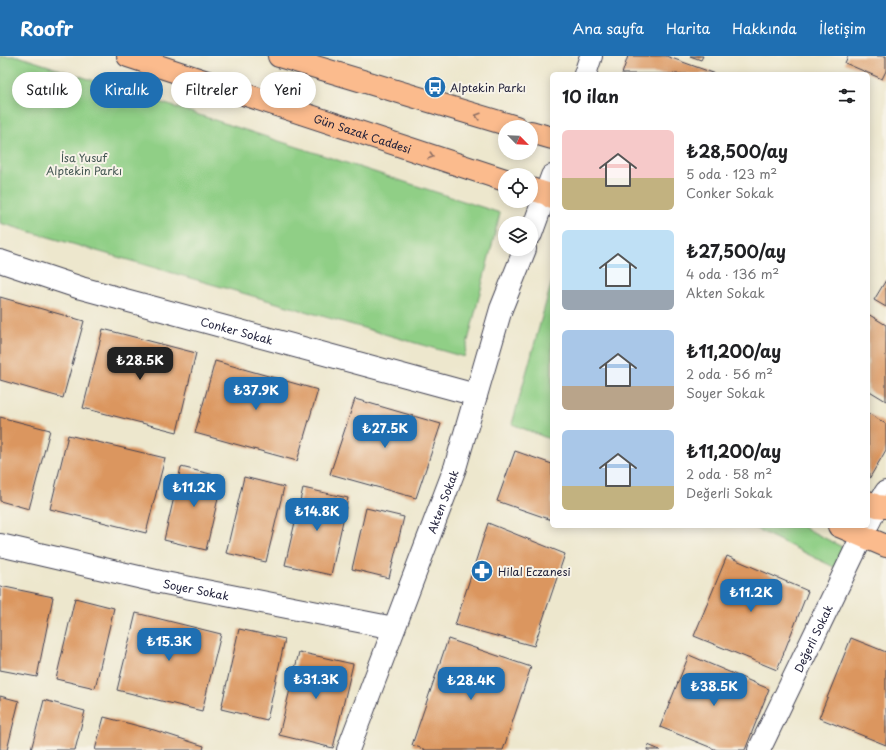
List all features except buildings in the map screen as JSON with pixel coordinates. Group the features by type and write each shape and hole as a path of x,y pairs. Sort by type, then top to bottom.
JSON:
{"main road":[{"name":"Gün Sazak Caddesi","path":"128,56 498,178"},
{"path":"279,56 498,122"},
{"path":"538,134 550,137"},
{"path":"874,513 886,546"}],"street":[{"path":"586,72 591,56"},
{"path":"537,216 545,189"},
{"name":"Akten Sokak","path":"348,750 455,468 502,309 522,256"},
{"name":"Conker Sokak","path":"0,261 81,288 476,395"},
{"name":"Değerli Sokak","path":"759,750 867,528"},
{"name":"Soyer Sokak","path":"0,545 160,582 394,628"}],"green space":[{"name":"İsa Yusuf Alptekin Parkı","path":"0,56 18,56 67,72 12,72 12,108 82,108 82,77 90,79 90,108 163,108 163,103 171,106 171,108 178,108 500,213 498,216 464,357 0,223"},
{"path":"550,288 550,439 512,424"},
{"path":"754,528 805,528 848,550 838,569"}],"place":[{"name":"Alptekin Parkı","path":"435,87"},
{"name":"Hilal Eczanesi","path":"482,571"}]}
